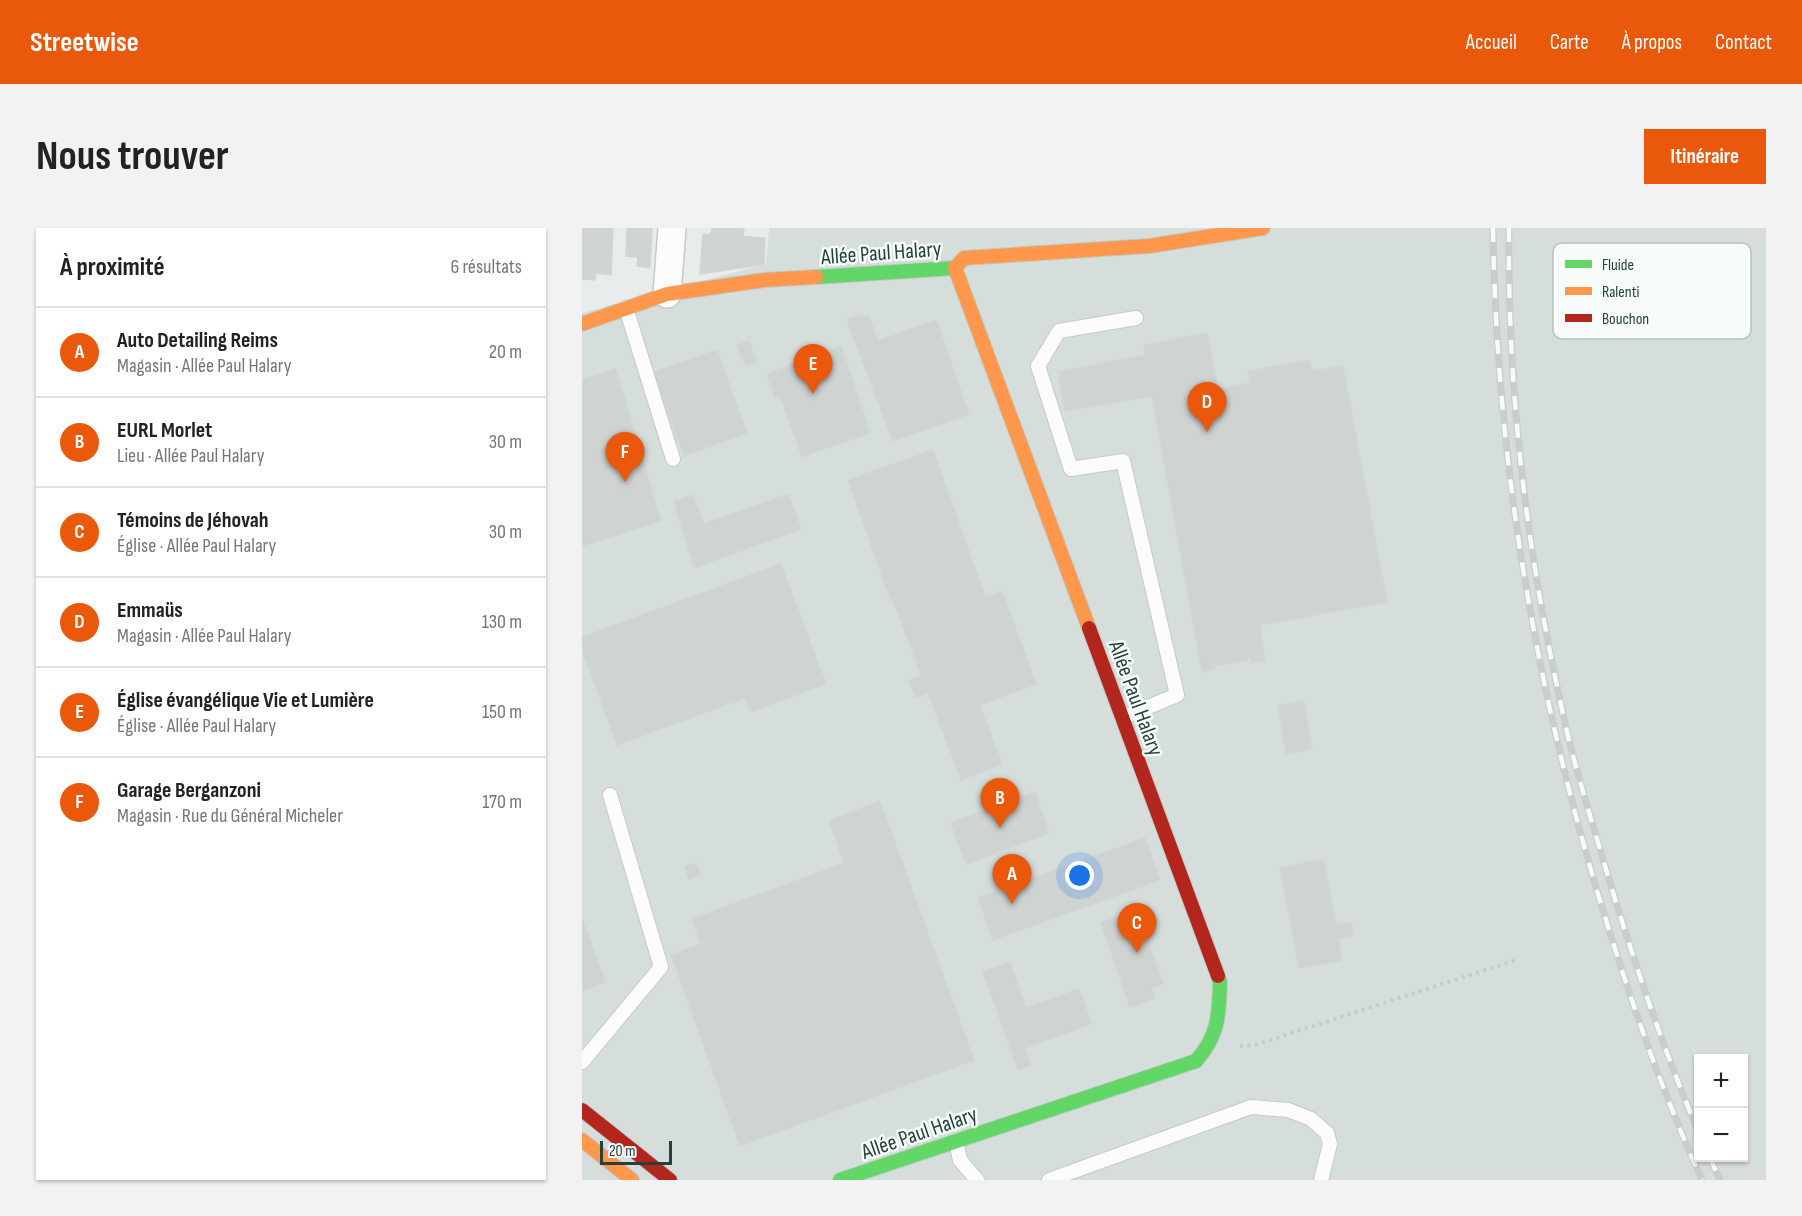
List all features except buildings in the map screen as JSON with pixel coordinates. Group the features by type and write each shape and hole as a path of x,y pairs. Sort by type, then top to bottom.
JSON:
{"street":[{"path":"668,294 672,228"},
{"path":"955,268 964,258 1149,246 1263,228"},
{"name":"Allée Paul Halary","path":"582,324 668,294 765,280 955,268 1220,982 1220,1022 1209,1047 1196,1060 844,1180"},
{"path":"582,1110 670,1180"},
{"path":"582,1140 632,1180"}],"lane":[{"path":"626,308 673,459"},
{"path":"1122,718 1177,695 1123,461 1071,469 1038,366 1059,331 1136,318"},
{"path":"582,1062 661,966 610,795"},
{"path":"1049,1180 1251,1107 1288,1110 1311,1119 1327,1133 1330,1144 1321,1180"},
{"path":"956,1141 960,1160 977,1180"}],"path":[{"path":"1209,1047 1255,1045 1516,960"}],"shaded area":[{"path":"769,228 1766,228 1766,1180 582,1180 582,313 766,264"}],"railway":[{"path":"1493,228 1501,392 1510,473 1521,554 1551,715 1570,795 1616,952 1656,1067 1702,1180"},
{"path":"1509,228 1511,347 1521,466 1537,583 1560,700 1582,789 1628,940 1661,1037 1694,1121"},
{"path":"1712,1162 1720,1180"}],"traffic: fast":[{"path":"816,277 955,268"},
{"path":"840,1180 1196,1061 1209,1042 1216,1024 1220,994 1218,976"}],"traffic: slow":[{"path":"955,268 964,258 1149,246 1263,228"},
{"path":"955,268 1089,628"},
{"path":"582,324 667,294 765,280 816,277"},
{"path":"582,1140 632,1180"}],"traffic: jam":[{"path":"1089,628 1218,976"},
{"path":"582,1110 670,1180"}],"place":[{"name":"Église évangélique Vie et Lumière","path":"813,394"},
{"name":"Emmaüs","path":"1207,432"},
{"name":"Garage Berganzoni","path":"625,482"},
{"name":"EURL Morlet","path":"1000,828"},
{"name":"Auto Detailing Reims","path":"1012,904"},
{"name":"Témoins de Jéhovah","path":"1137,953"}]}
